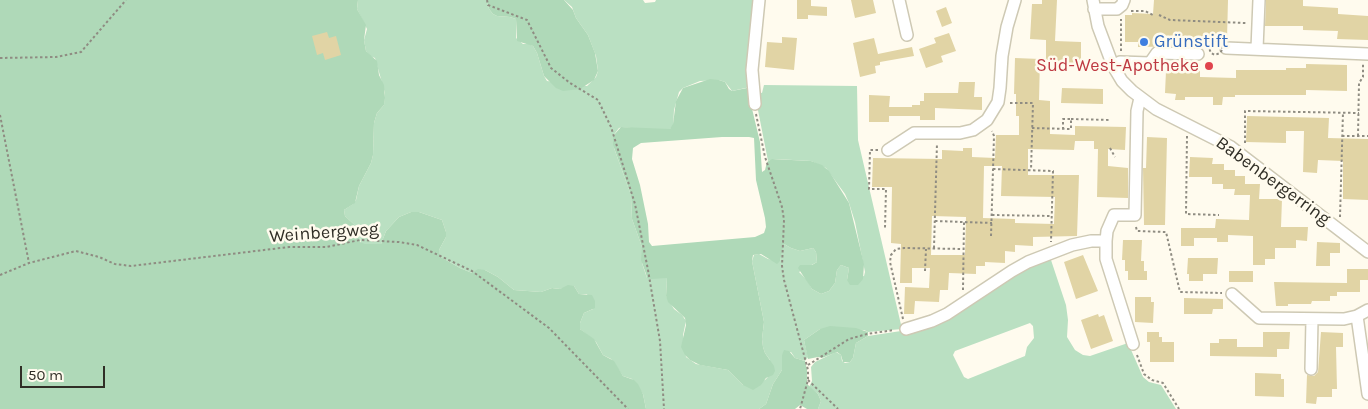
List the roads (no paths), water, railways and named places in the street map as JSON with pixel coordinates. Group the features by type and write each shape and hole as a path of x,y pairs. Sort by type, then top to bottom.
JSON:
{"street":[{"path":"755,104 752,70 759,0"},
{"path":"899,0 908,35"},
{"path":"888,150 914,133 960,133 972,130 987,120 998,102 1006,27 1015,0"},
{"path":"1257,49 1259,0"},
{"path":"1094,4 1117,9 1123,6"},
{"name":"Babenbergerring","path":"1094,4 1098,26 1117,64 1122,81 1140,98 1156,109 1221,141 1241,154 1368,252"},
{"path":"1224,49 1368,54"},
{"path":"1117,64 1150,63 1157,53 1198,54"},
{"path":"1133,344 1106,258 1106,236 1114,215 1134,216 1137,111 1140,98"},
{"path":"906,329 932,321 962,305 1012,271 1051,252 1106,236"},
{"path":"1232,294 1259,318 1344,319 1357,316 1368,310"},
{"path":"1357,316 1368,394"},
{"path":"1311,369 1312,319"}],"place":[{"name":"Grünstift","path":"1144,42"},
{"name":"Süd-West-Apotheke","path":"1209,66"}]}
